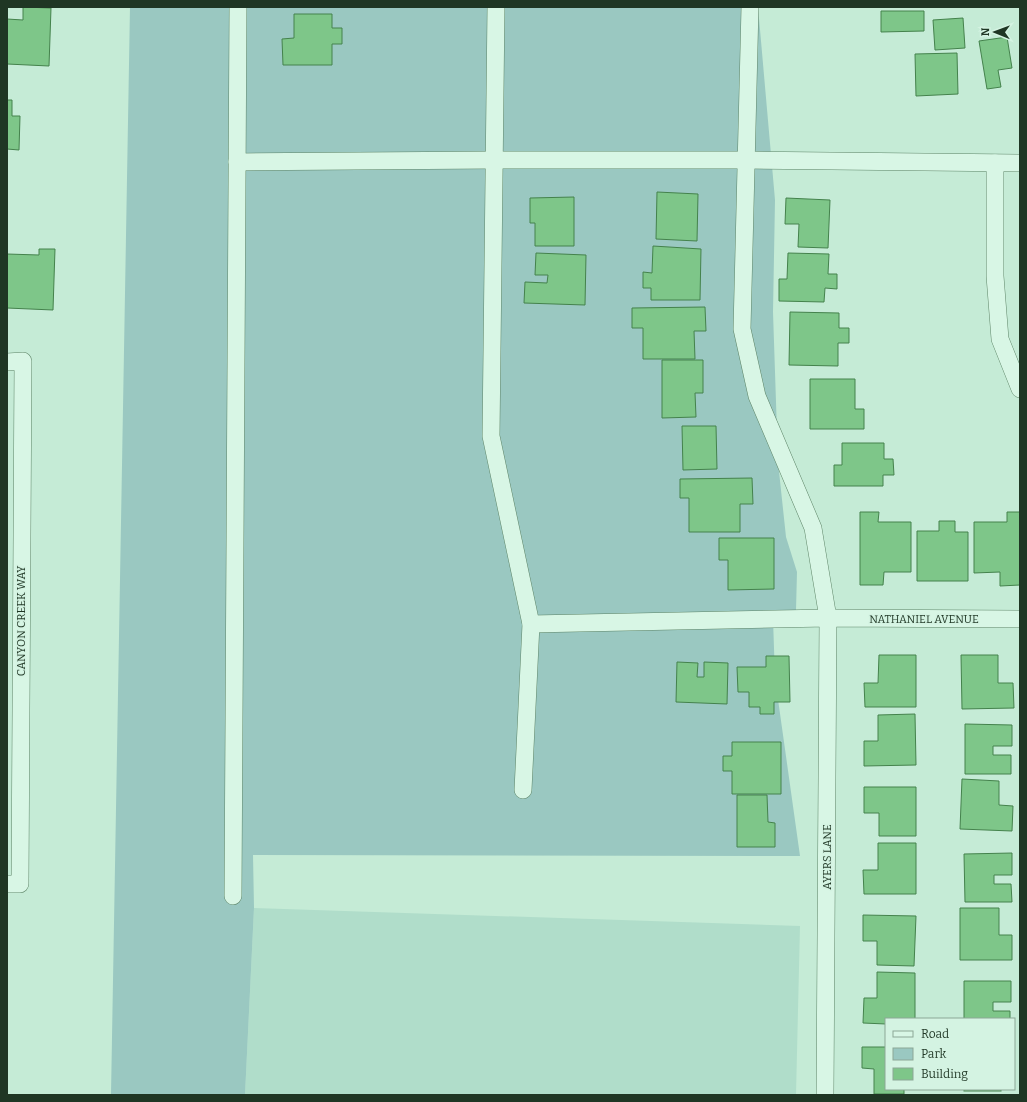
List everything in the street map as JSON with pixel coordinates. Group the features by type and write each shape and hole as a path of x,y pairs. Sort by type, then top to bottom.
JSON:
{"street":[{"path":"233,896 238,7"},
{"path":"496,7 491,436 531,624 523,790"},
{"name":"AYERS LANE","path":"750,7 742,329 757,396 813,528 828,618 825,1095"},
{"path":"237,162 747,160 1020,163"},
{"path":"995,163 995,276 1000,338 1020,389"},
{"name":"CANYON CREEK WAY","path":"7,362 23,361 20,884 7,884"},
{"name":"NATHANIEL AVENUE","path":"531,624 828,618 1020,619"}],"green space":[{"path":"130,7 758,7 775,200 773,312 778,462 786,537 797,572 796,610 793,618 773,619 775,678 800,856 253,855 254,908 245,1095 111,1095"},
{"path":"254,908 800,926 796,1095 245,1095"}],"building":[{"path":"23,7 51,8 49,66 7,64 7,19 23,20"},
{"path":"881,11 924,11 924,31 881,32"},
{"path":"294,14 332,14 332,28 342,28 342,44 332,44 332,65 283,65 282,39 294,38"},
{"path":"963,18 965,48 935,50 933,20"},
{"path":"1007,37 1012,68 998,70 1001,87 987,89 979,41"},
{"path":"957,53 958,94 916,96 915,54"},
{"path":"7,100 12,100 12,116 20,116 19,150 7,149"},
{"path":"657,192 698,194 697,241 656,239"},
{"path":"574,197 574,246 535,246 535,223 530,223 530,198"},
{"path":"786,198 830,200 828,248 798,247 799,224 785,224"},
{"path":"653,246 701,249 700,300 651,300 651,288 643,288 643,272 652,273"},
{"path":"39,249 55,249 53,310 7,308 7,254 39,255"},
{"path":"536,253 586,255 585,305 524,303 525,282 547,283 548,275 535,275"},
{"path":"788,253 829,254 828,274 837,274 837,289 825,288 824,302 779,301 779,279 787,279"},
{"path":"705,307 706,331 694,331 695,359 643,359 643,328 632,328 632,308"},
{"path":"790,312 839,313 839,328 849,328 849,343 838,343 838,366 789,365"},
{"path":"662,360 703,360 703,393 695,393 696,417 662,418"},
{"path":"810,379 855,379 855,409 864,409 864,429 810,429"},
{"path":"682,426 716,426 717,469 683,470"},
{"path":"842,443 884,443 884,459 893,459 894,475 883,475 883,486 834,486 834,465 842,465"},
{"path":"752,478 753,504 740,504 740,532 689,532 689,498 680,498 680,479"},
{"path":"860,512 879,512 878,522 911,522 911,572 884,572 883,585 860,585"},
{"path":"1007,512 1020,512 1020,585 1000,586 1000,572 974,573 974,522 1007,522"},
{"path":"939,521 955,521 955,532 968,532 968,581 917,581 917,531 939,531"},
{"path":"719,538 774,538 774,589 728,590 728,560 719,560"},
{"path":"879,655 916,655 916,707 865,707 864,683 878,683"},
{"path":"961,655 998,655 998,683 1013,683 1014,708 962,709"},
{"path":"766,656 789,656 790,702 774,702 774,714 760,714 760,707 749,707 749,692 738,692 737,667 766,667"},
{"path":"677,662 698,663 697,677 704,677 704,662 728,663 727,704 676,702"},
{"path":"915,714 916,765 864,766 864,741 878,741 878,715"},
{"path":"965,724 1012,725 1012,746 993,746 993,755 1011,755 1011,774 965,774"},
{"path":"732,742 781,742 781,794 732,794 732,771 723,771 723,756 732,756"},
{"path":"962,779 999,781 999,805 1013,806 1012,831 960,829"},
{"path":"864,787 916,787 916,836 879,836 879,813 864,813"},
{"path":"737,795 767,795 768,822 775,823 775,847 737,847"},
{"path":"878,843 916,843 916,894 864,894 863,870 878,870"},
{"path":"1012,853 1012,875 994,875 994,884 1011,884 1012,902 965,902 964,854"},
{"path":"960,908 999,908 999,935 1012,935 1012,960 960,960"},
{"path":"863,915 916,916 914,966 877,965 877,941 863,941"},
{"path":"877,972 915,973 915,1018 885,1018 885,1024 863,1023 864,998 877,998"},
{"path":"964,981 1011,981 1011,1002 993,1002 993,1011 1010,1011 1010,1018 964,1018"},
{"path":"862,1047 885,1047 885,1090 904,1090 904,1094 874,1094 874,1069 862,1068"},
{"path":"964,1090 1001,1090 1001,1091"}]}
